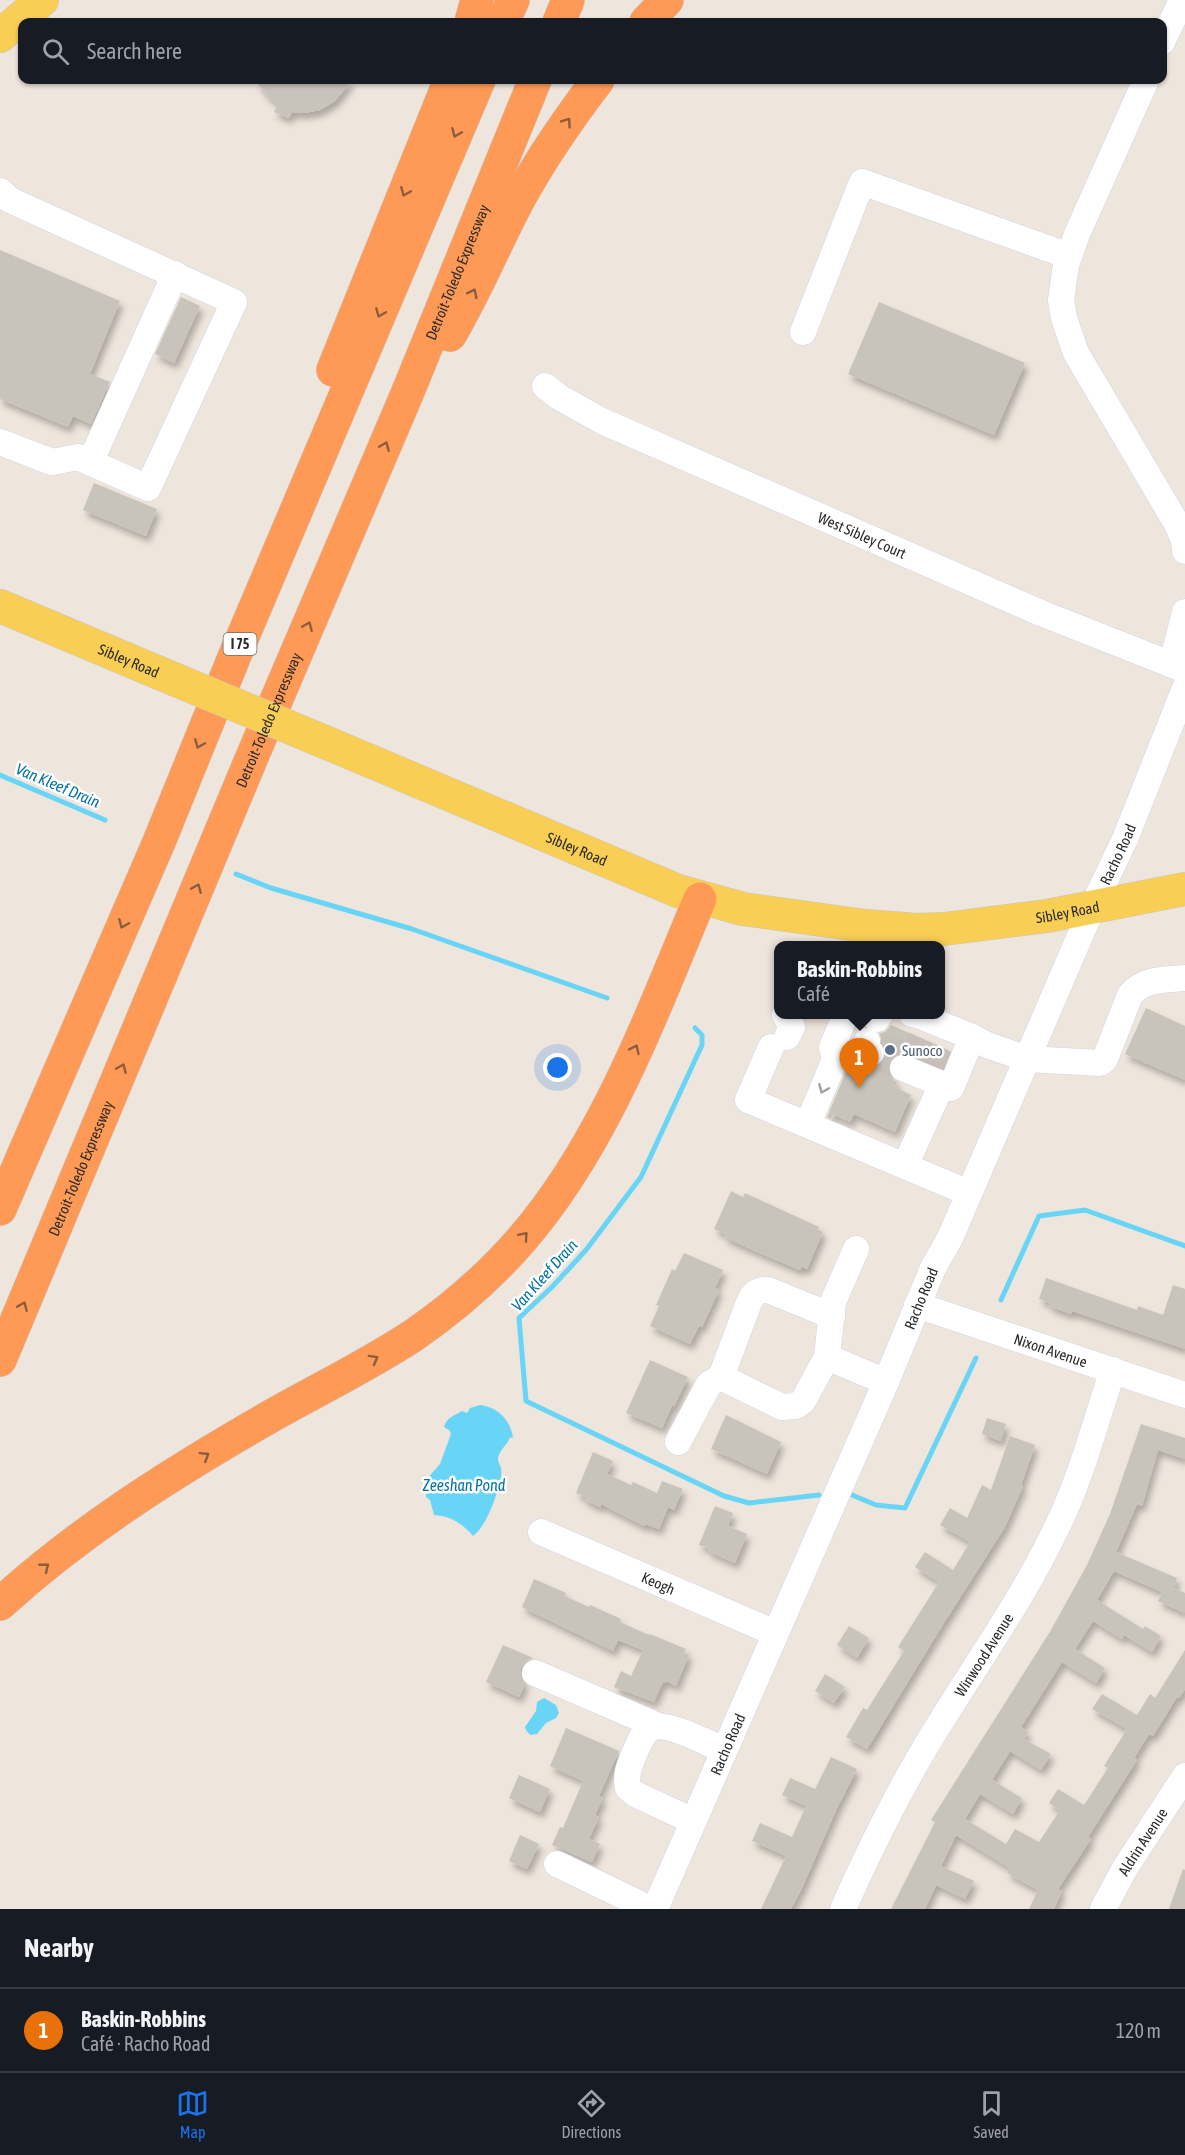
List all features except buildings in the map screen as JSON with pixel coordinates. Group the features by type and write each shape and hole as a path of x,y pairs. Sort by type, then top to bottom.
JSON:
{"highway":[{"path":"472,18 477,0"},
{"path":"505,18 513,0"},
{"path":"561,18 568,0"},
{"path":"650,18 667,0"},
{"path":"245,634 262,545 448,84"},
{"name":"I 75","path":"0,1209 159,842 477,84"},
{"name":"Detroit-Toledo Expressway","path":"0,1360 252,757 407,394 534,84"},
{"path":"407,394 432,365 464,312 519,200 546,152 595,84"},
{"path":"0,1604 116,1511 262,1421 377,1358 458,1302 498,1265 535,1224 561,1190 601,1124 700,898"}],"main road":[{"path":"21,18 42,0"},
{"path":"0,36 18,21"},
{"name":"Sibley Road","path":"0,606 700,898 743,909 865,926 928,938 971,927 1092,908 1185,889"}],"street":[{"path":"1167,32 1182,0"},
{"path":"1144,84 1090,203 1069,256 1062,283 1061,300 1064,318 1076,353 1177,524 1184,540 1185,551"},
{"path":"803,332 862,182 1069,256"},
{"path":"0,191 10,200 234,302 148,488 78,457 52,462 0,442"},
{"path":"90,463 174,274"},
{"name":"West Sibley Court","path":"545,386 559,397 613,426 1041,613 1179,667"},
{"path":"1179,667 1185,612"},
{"name":"Racho Road","path":"653,1909 886,1382 933,1268 950,1238 1092,908 1125,838 1185,688"},
{"path":"905,1167 915,1041 987,1045 1027,1059 1100,1063 1105,1059 1130,995 1137,987 1147,982 1185,978"},
{"path":"808,1124 835,1059 832,1047 844,1019"},
{"path":"778,1038 748,1100 969,1193"},
{"path":"721,1377 782,1407 796,1406 803,1401 827,1357 833,1302 856,1249"},
{"path":"678,1442 709,1384 721,1377 752,1295 757,1291 768,1290 832,1316"},
{"name":"Nixon Avenue","path":"917,1305 1109,1381 1185,1395"},
{"path":"827,1357 886,1382"},
{"name":"Winwood Avenue","path":"843,1909 908,1777 1036,1567 1057,1528 1109,1381"},
{"name":"Keogh","path":"541,1532 775,1633"},
{"path":"535,1673 724,1750"},
{"path":"658,1725 647,1731 643,1737 627,1771 628,1788 635,1794 693,1821"},
{"name":"Aldrin Avenue","path":"1103,1909 1125,1868 1185,1776"},
{"path":"557,1864 653,1909"}],"water":[{"name":"Zeeshan Pond","path":"480,1405 492,1408 502,1415 513,1437 509,1438 499,1455 501,1477 491,1509 473,1536 455,1521 434,1515 430,1500 426,1497 426,1480 440,1464 451,1434 444,1427 447,1421 462,1411 467,1413 470,1408"},
{"path":"544,1698 556,1705 559,1713 537,1734 530,1735 525,1727 536,1711 537,1702"}],"waterway":[{"name":"Van Kleef Drain","path":"0,775 105,820"},
{"name":"Van Kleef Drain","path":"236,874 271,888 412,929 607,998"},
{"name":"Van Kleef Drain","path":"695,1028 702,1035 702,1045 641,1177 586,1250 519,1318 526,1401 724,1496 749,1503 819,1495"},
{"name":"Van Kleef Drain","path":"1001,1300 1039,1216 1085,1210 1185,1246"},
{"name":"Van Kleef Drain","path":"852,1495 876,1505 905,1508 976,1358"}],"tunnel":[{"path":"886,1061 900,1029"},
{"path":"911,1061 921,1038"},
{"path":"932,1070 942,1048"},
{"path":"871,1053 903,1068"}],"place":[{"name":"Sunoco","path":"890,1050"},
{"name":"Baskin-Robbins","path":"859,1088"}]}
